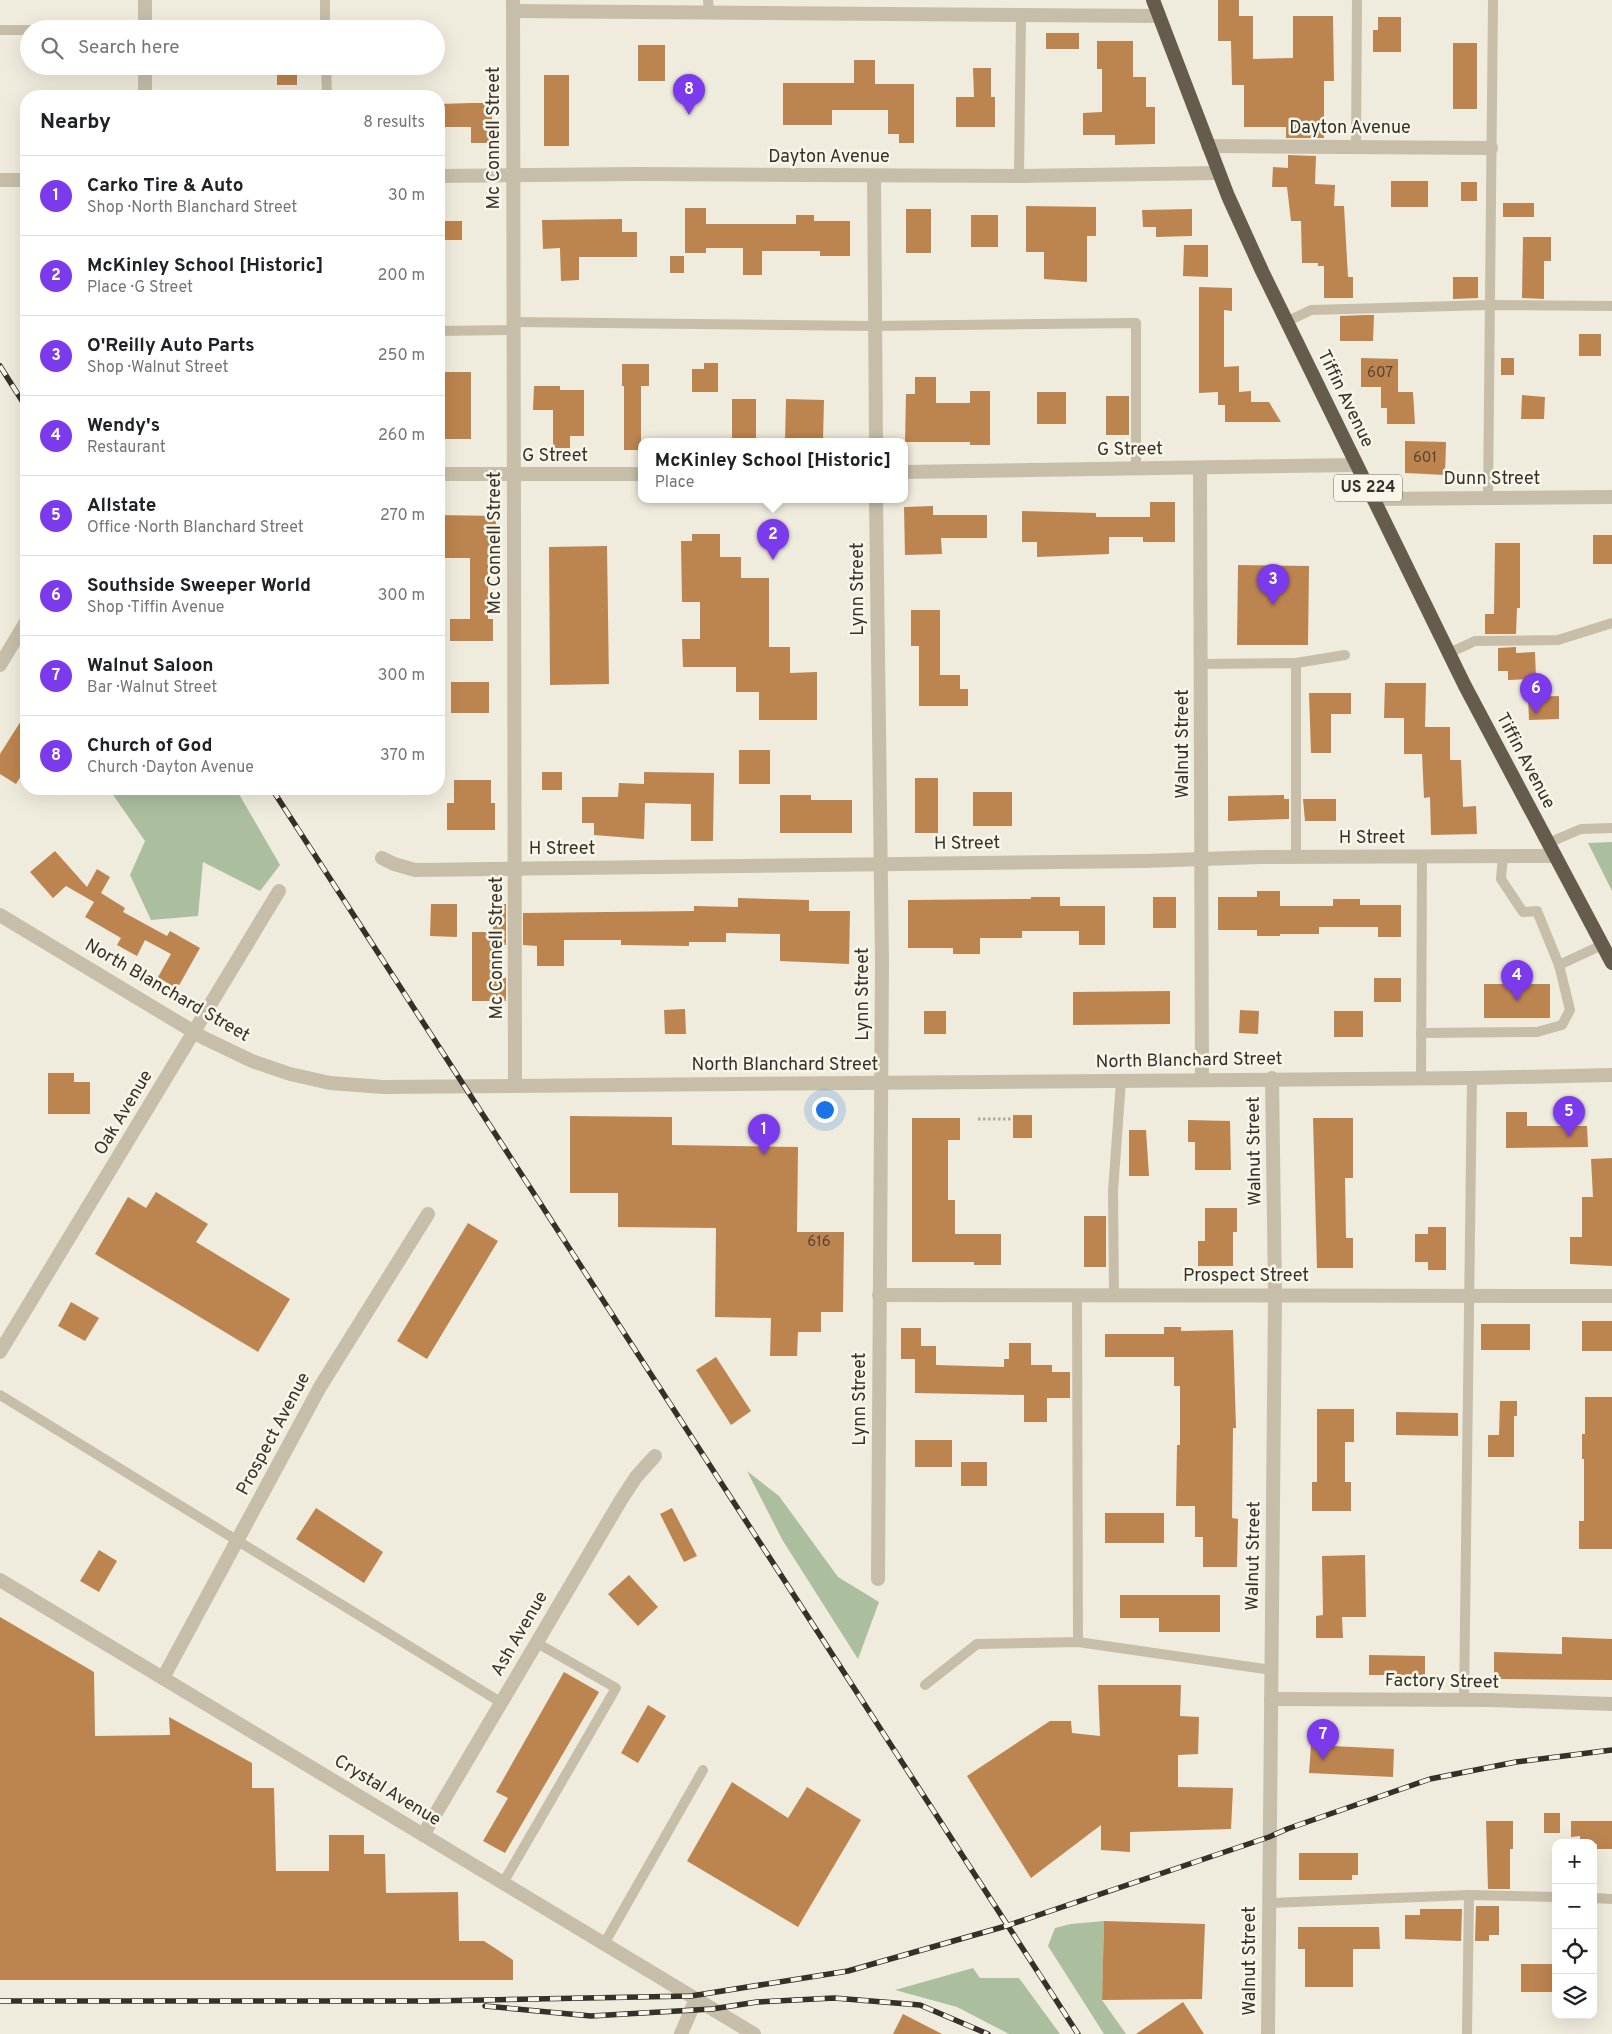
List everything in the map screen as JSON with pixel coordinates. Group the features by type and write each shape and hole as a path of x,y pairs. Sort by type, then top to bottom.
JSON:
{"highway":[{"name":"Tiffin Avenue","path":"1153,0 1219,173 1286,322 1449,653 1612,963"}],"street":[{"path":"145,0 145,20"},
{"path":"513,6 708,6 1021,15 1159,16"},
{"name":"Mc Connell Street","path":"513,6 515,1086"},
{"path":"145,75 145,90"},
{"name":"Dayton Avenue","path":"1208,146 1491,148"},
{"name":"Dayton Avenue","path":"445,176 1019,176 1219,173"},
{"path":"874,176 876,438"},
{"path":"0,180 20,180"},
{"name":"G Street","path":"908,472 1356,465"},
{"name":"Walnut Street","path":"1200,468 1203,858 1202,1080"},
{"name":"G Street","path":"445,474 638,474"},
{"name":"Dunn Street","path":"1373,499 1612,497"},
{"name":"Lynn Street","path":"876,503 881,863 878,1579"},
{"path":"0,666 20,632"},
{"name":"H Street","path":"382,858 394,864 416,870 1203,858 1555,856"},
{"name":"Oak Avenue","path":"1,1350 279,891"},
{"name":"North Blanchard Street","path":"0,915 194,1032 252,1061 290,1074 330,1083 384,1086 515,1086 1272,1078 1472,1078 1612,1075"},
{"name":"Walnut Street","path":"1268,2034 1275,1294 1272,1078"},
{"name":"Prospect Avenue","path":"163,1678 320,1387 428,1214"},
{"name":"Prospect Street","path":"879,1295 1275,1294 1612,1296"},
{"name":"Ash Avenue","path":"423,1835 621,1500 636,1477 655,1456"},
{"name":"Crystal Avenue","path":"0,1580 754,2034"},
{"name":"Factory Street","path":"1271,1699 1464,1700 1612,1704"},
{"path":"681,2034 696,1999"}],"lane":[{"path":"325,0 325,20"},
{"path":"1356,147 1357,0"},
{"path":"1488,498 1493,0"},
{"path":"1019,176 1021,15"},
{"path":"0,30 20,30"},
{"path":"326,75 327,90"},
{"path":"1286,322 1312,310 1489,305 1612,306"},
{"path":"445,330 513,326 874,326 1136,322 1136,469"},
{"path":"1449,653 1475,641 1558,640 1612,623"},
{"path":"1201,664 1296,664 1345,655"},
{"path":"1296,664 1296,857"},
{"path":"1548,844 1581,829 1612,828"},
{"path":"1421,1033 1537,1032 1562,1025 1570,1010 1560,965 1536,911 1523,912 1501,879 1503,856"},
{"path":"1421,1078 1422,857"},
{"path":"1560,965 1602,944"},
{"path":"1464,1700 1471,1295 1472,1078"},
{"path":"1114,1294 1113,1191 1120,1081"},
{"path":"1077,1294 1078,1642"},
{"path":"0,1395 237,1543 502,1703"},
{"path":"925,1685 977,1644 1078,1642 1272,1670"},
{"path":"503,1883 616,1688 537,1643"},
{"path":"604,1944 703,1770"},
{"path":"1467,2034 1470,1895"},
{"path":"1269,1904 1470,1895 1552,1897"},
{"path":"1597,1898 1612,1899"}],"path":[{"path":"978,1119 1013,1119"}],"green space":[{"path":"113,795 239,795 280,865 260,891 203,862 198,916 151,920 130,875 145,841"},
{"path":"1612,842 1612,891 1588,843"},
{"path":"747,1471 779,1496 838,1577 879,1602 858,1659 783,1541"},
{"path":"1104,1921 1102,2000 1126,2034 1104,2034 1048,1946 1055,1928 1071,1924"},
{"path":"973,1968 980,1978 1019,1978 1060,2034 1009,2034 957,2007 895,1990"}],"building":[{"path":"1218,0 1239,0 1239,16 1253,16 1253,59 1293,58 1293,16 1333,16 1334,81 1324,81 1324,138 1286,138 1286,127 1244,127 1244,85 1232,85 1231,41 1218,41"},
{"path":"1378,17 1401,17 1401,52 1373,52 1373,30 1378,30"},
{"path":"1046,33 1079,33 1079,49 1046,49"},
{"path":"1097,41 1133,41 1133,77 1146,77 1146,107 1155,107 1155,144 1115,145 1115,135 1083,135 1083,113 1102,112 1102,69 1097,69"},
{"path":"1453,43 1477,43 1477,109 1453,109"},
{"path":"638,45 665,45 665,81 638,81"},
{"path":"854,60 875,60 875,84 914,84 914,143 899,143 899,134 888,134 888,110 832,110 832,125 783,125 783,83 854,83"},
{"path":"973,68 991,68 991,97 995,97 995,127 956,127 956,97 974,97"},
{"path":"277,75 297,75 297,85 277,85"},
{"path":"544,75 569,75 569,146 544,146"},
{"path":"492,103 492,143 471,143 471,127 445,127 445,104"},
{"path":"1288,155 1316,156 1315,184 1335,185 1334,206 1344,206 1348,277 1353,277 1353,298 1324,298 1324,266 1318,266 1318,263 1302,263 1301,221 1291,221 1287,187 1272,187 1273,167 1288,168"},
{"path":"1391,181 1428,181 1428,207 1391,207"},
{"path":"1461,182 1477,182 1477,201 1461,201"},
{"path":"1503,203 1534,203 1534,217 1503,217"},
{"path":"1026,206 1096,207 1096,236 1087,236 1087,282 1044,279 1044,252 1026,252"},
{"path":"685,208 706,208 706,224 796,224 796,215 814,215 814,221 850,221 850,256 820,256 820,251 762,251 762,275 743,275 743,248 706,248 706,253 685,253"},
{"path":"906,209 931,209 931,253 906,253"},
{"path":"1192,209 1192,236 1156,237 1156,227 1143,227 1142,210"},
{"path":"971,215 998,215 998,247 971,247"},
{"path":"622,219 622,232 637,232 637,257 579,257 579,280 561,281 560,248 543,249 542,220"},
{"path":"445,221 462,221 462,240 445,240"},
{"path":"1523,237 1551,237 1551,261 1544,261 1544,299 1522,298"},
{"path":"1184,245 1208,245 1208,277 1183,276"},
{"path":"670,256 684,256 684,273 670,273"},
{"path":"1453,277 1478,277 1478,298 1453,299"},
{"path":"1199,287 1232,288 1232,311 1224,310 1224,367 1239,366 1239,392 1251,391 1251,402 1269,402 1281,422 1225,422 1225,405 1218,405 1218,392 1199,393"},
{"path":"1374,315 1373,341 1340,341 1340,316"},
{"path":"1579,334 1601,334 1601,356 1579,356"},
{"path":"1361,358 1398,359 1398,392 1413,392 1415,424 1387,424 1387,408 1381,408 1381,387 1361,387"},
{"path":"1501,358 1514,358 1514,375 1501,375"},
{"path":"704,363 718,363 718,392 692,392 692,369 704,369"},
{"path":"622,364 649,364 649,386 641,386 641,438 638,438 638,450 624,450 624,386 622,386"},
{"path":"445,372 471,372 471,439 445,439"},
{"path":"915,377 936,377 936,403 970,403 970,391 990,391 990,445 970,445 970,442 908,442 908,438 905,438 906,394 915,394"},
{"path":"534,386 560,386 560,390 584,390 584,436 570,436 570,448 553,448 553,410 533,410"},
{"path":"1037,392 1066,392 1066,424 1037,424"},
{"path":"1522,395 1545,397 1544,419 1521,419"},
{"path":"1106,396 1129,396 1129,435 1106,435"},
{"path":"732,399 756,399 756,438 732,438"},
{"path":"786,399 824,400 823,438 785,438"},
{"path":"1405,441 1446,442 1445,475 1405,473"},
{"path":"1150,502 1175,502 1175,542 1143,542 1143,537 1109,537 1109,554 1037,557 1037,542 1022,542 1022,511 1096,513 1096,517 1150,517"},
{"path":"933,506 933,515 987,515 987,538 941,538 942,554 905,555 904,507"},
{"path":"445,515 496,516 496,557 488,557 488,619 493,619 493,641 450,641 450,619 470,619 470,558 445,558"},
{"path":"692,534 720,534 720,557 741,557 741,578 769,578 769,647 790,647 790,673 817,672 817,720 759,720 759,692 736,692 736,667 683,667 682,639 700,639 700,602 682,602 681,541 692,541"},
{"path":"1593,535 1612,535 1612,564 1593,564"},
{"path":"1495,543 1520,543 1520,608 1517,608 1516,634 1485,634 1485,614 1494,614"},
{"path":"607,546 609,684 550,685 549,547"},
{"path":"1238,565 1309,566 1308,645 1237,645"},
{"path":"911,610 940,610 940,675 960,675 960,689 968,689 968,706 919,706 919,646 911,646"},
{"path":"1516,647 1516,653 1535,652 1536,679 1508,680 1508,671 1498,671 1498,648"},
{"path":"451,682 489,682 489,713 451,713"},
{"path":"1385,683 1426,683 1425,727 1450,727 1450,760 1461,760 1463,807 1476,806 1477,834 1431,835 1430,797 1424,798 1422,754 1404,754 1404,718 1384,718"},
{"path":"1309,693 1351,693 1351,714 1331,714 1331,753 1311,753"},
{"path":"1559,696 1559,719 1529,720 1528,697"},
{"path":"20,722 20,778 16,784 0,774 0,754"},
{"path":"739,750 770,750 770,784 739,784"},
{"path":"542,772 562,772 562,790 542,790"},
{"path":"644,772 714,773 713,841 691,841 691,804 645,803 644,839 594,835 594,823 582,823 582,797 618,797 619,783 644,784"},
{"path":"915,778 938,778 938,833 915,833"},
{"path":"454,780 491,780 491,803 495,803 495,830 447,830 447,803 454,803"},
{"path":"973,792 1012,792 1012,826 973,826"},
{"path":"780,795 811,795 811,800 852,800 852,833 780,833"},
{"path":"1284,795 1284,799 1289,799 1289,819 1228,821 1228,796"},
{"path":"1303,799 1336,799 1336,821 1305,821"},
{"path":"55,851 87,887 97,869 110,877 101,893 125,908 123,912 167,936 170,931 200,948 177,989 158,977 171,954 145,940 137,956 117,945 121,938 85,917 94,902 66,886 53,898 30,872"},
{"path":"1257,891 1280,891 1280,906 1333,906 1333,899 1360,899 1360,905 1401,905 1401,937 1378,937 1378,927 1319,927 1319,934 1280,934 1280,936 1257,936 1257,930 1218,930 1218,897 1257,897"},
{"path":"1031,897 1060,897 1060,906 1105,906 1105,945 1079,945 1079,931 1022,931 1022,938 980,938 980,954 953,954 953,948 908,948 908,900 1031,899"},
{"path":"1153,897 1176,897 1176,928 1153,928"},
{"path":"738,898 809,900 809,911 850,911 849,964 780,961 780,934 726,933 726,942 689,942 689,946 621,945 621,940 564,940 564,966 537,966 537,946 523,945 523,913 694,911 694,906 738,907"},
{"path":"431,904 457,904 457,937 430,936"},
{"path":"493,904 506,904 506,945 497,945 497,978 506,978 506,1001 472,1001 472,932 493,932"},
{"path":"1374,978 1401,978 1401,1002 1374,1002"},
{"path":"1484,984 1550,984 1550,1018 1484,1018"},
{"path":"1170,991 1170,1024 1073,1025 1073,992"},
{"path":"685,1009 686,1034 665,1034 664,1010"},
{"path":"1240,1010 1259,1011 1258,1034 1239,1033"},
{"path":"924,1011 946,1011 946,1034 924,1034"},
{"path":"1334,1011 1363,1011 1363,1037 1334,1037"},
{"path":"48,1073 74,1073 74,1082 90,1082 90,1114 48,1114"},
{"path":"1506,1112 1527,1112 1527,1126 1587,1126 1588,1147 1506,1148"},
{"path":"1013,1115 1032,1115 1032,1138 1013,1138"},
{"path":"570,1116 672,1117 672,1145 798,1147 797,1232 844,1232 843,1312 821,1312 821,1332 798,1332 797,1356 770,1356 771,1318 715,1317 716,1228 618,1227 618,1193 570,1193"},
{"path":"912,1118 960,1118 960,1140 948,1140 948,1200 955,1200 955,1234 1001,1234 1001,1265 974,1265 974,1262 912,1262"},
{"path":"1313,1118 1353,1118 1353,1178 1345,1178 1346,1238 1353,1238 1353,1268 1317,1268"},
{"path":"1188,1120 1230,1121 1231,1170 1195,1170 1195,1142 1188,1142"},
{"path":"1129,1130 1146,1130 1149,1176 1129,1176"},
{"path":"1612,1158 1612,1266 1570,1264 1570,1237 1582,1237 1582,1197 1593,1197 1591,1159"},
{"path":"156,1192 208,1224 196,1242 290,1299 258,1352 95,1254 128,1197 146,1208"},
{"path":"1205,1208 1237,1208 1237,1232 1233,1232 1233,1266 1198,1266 1198,1241 1205,1241"},
{"path":"1084,1216 1106,1216 1106,1267 1084,1267"},
{"path":"468,1223 498,1241 427,1359 397,1341"},
{"path":"1428,1227 1446,1227 1446,1270 1428,1270 1428,1262 1415,1262 1415,1234 1428,1234"},
{"path":"71,1302 99,1318 85,1341 58,1326"},
{"path":"1582,1321 1612,1321 1612,1351 1582,1351"},
{"path":"1481,1324 1530,1324 1530,1350 1481,1350"},
{"path":"1164,1327 1181,1327 1181,1331 1233,1330 1236,1428 1233,1428 1232,1518 1238,1519 1237,1567 1203,1567 1203,1537 1195,1537 1195,1506 1176,1506 1177,1445 1180,1445 1180,1386 1174,1386 1174,1357 1105,1357 1105,1334 1164,1334"},
{"path":"901,1328 921,1328 921,1346 936,1346 936,1365 1004,1367 1004,1359 1009,1359 1009,1343 1031,1343 1031,1365 1052,1365 1052,1372 1070,1372 1070,1398 1047,1398 1047,1422 1024,1422 1024,1395 915,1393 915,1359 901,1359"},
{"path":"716,1357 751,1411 731,1425 696,1370"},
{"path":"1585,1397 1612,1397 1612,1549 1579,1549 1579,1521 1584,1521 1582,1434 1585,1434"},
{"path":"1500,1401 1517,1401 1517,1416 1514,1416 1514,1457 1488,1457 1488,1435 1499,1435"},
{"path":"1317,1409 1354,1409 1354,1442 1345,1442 1345,1482 1351,1482 1351,1511 1312,1511 1312,1482 1317,1482"},
{"path":"1396,1412 1458,1413 1458,1436 1396,1435"},
{"path":"915,1440 952,1440 952,1467 915,1467"},
{"path":"961,1462 987,1462 987,1486 961,1486"},
{"path":"316,1508 383,1552 364,1583 296,1539"},
{"path":"672,1508 697,1556 684,1562 660,1514"},
{"path":"1105,1513 1164,1513 1164,1543 1105,1543"},
{"path":"99,1550 117,1561 99,1592 80,1581"},
{"path":"1365,1555 1366,1617 1342,1617 1343,1638 1316,1638 1316,1616 1323,1615 1322,1556"},
{"path":"629,1575 658,1607 638,1626 608,1594"},
{"path":"1120,1595 1220,1595 1220,1632 1159,1632 1159,1618 1120,1618"},
{"path":"0,1617 94,1672 95,1736 170,1735 169,1717 252,1763 252,1788 274,1788 276,1871 329,1871 329,1835 364,1835 364,1854 385,1854 386,1893 458,1892 459,1941 484,1941 513,1960 513,1980 0,1980"},
{"path":"1562,1637 1612,1639 1612,1680 1494,1679 1494,1652 1562,1654"},
{"path":"1369,1655 1425,1656 1425,1675 1369,1675"},
{"path":"564,1672 599,1692 505,1853 483,1841 508,1798 496,1792"},
{"path":"1098,1685 1181,1685 1180,1716 1199,1717 1198,1754 1178,1755 1178,1787 1233,1788 1231,1829 1130,1832 1130,1852 1101,1850 1101,1825 1031,1878 967,1776 1050,1721 1071,1721 1072,1733 1100,1736"},
{"path":"648,1705 666,1716 638,1763 621,1753"},
{"path":"1311,1745 1394,1749 1393,1777 1309,1773"},
{"path":"732,1782 788,1818 807,1787 861,1820 798,1927 687,1861"},
{"path":"1544,1813 1560,1813 1560,1833 1544,1833"},
{"path":"1486,1821 1513,1821 1513,1849 1510,1849 1510,1889 1488,1889"},
{"path":"1571,1821 1612,1821 1612,1849 1597,1849 1597,1839 1580,1839 1580,1836 1571,1837"},
{"path":"1299,1853 1358,1853 1358,1875 1352,1875 1352,1880 1299,1880"},
{"path":"1476,1906 1499,1906 1499,1935 1489,1935 1489,1941 1475,1941"},
{"path":"1420,1909 1462,1909 1461,1941 1405,1939 1405,1915 1420,1915"},
{"path":"1104,1921 1205,1924 1202,1999 1102,2000"},
{"path":"1298,1927 1379,1927 1380,1949 1353,1949 1353,1987 1305,1987 1305,1949 1298,1949"},
{"path":"1521,1964 1552,1964 1552,1992 1521,1992"},
{"path":"1183,2002 1204,2034 1136,2034"},
{"path":"903,2014 942,2034 893,2034"}],"railway":[{"path":"0,366 20,398"},
{"path":"276,795 1078,2034"},
{"path":"0,2001 431,2001 691,1996 848,1971 1006,1926 1269,1837 1430,1779 1516,1762 1612,1750"},
{"path":"485,2006 591,2016 712,2009 757,2002 834,1998 920,2005 988,2034"}],"place":[{"name":"Church of God","path":"689,115"},
{"name":"McKinley School [Historic]","path":"773,560"},
{"name":"O'Reilly Auto Parts","path":"1273,605"},
{"name":"Southside Sweeper World","path":"1536,714"},
{"name":"Wendy's","path":"1517,1001"},
{"name":"Allstate","path":"1569,1137"},
{"name":"Carko Tire & Auto","path":"764,1155"},
{"name":"Walnut Saloon","path":"1323,1760"}]}
